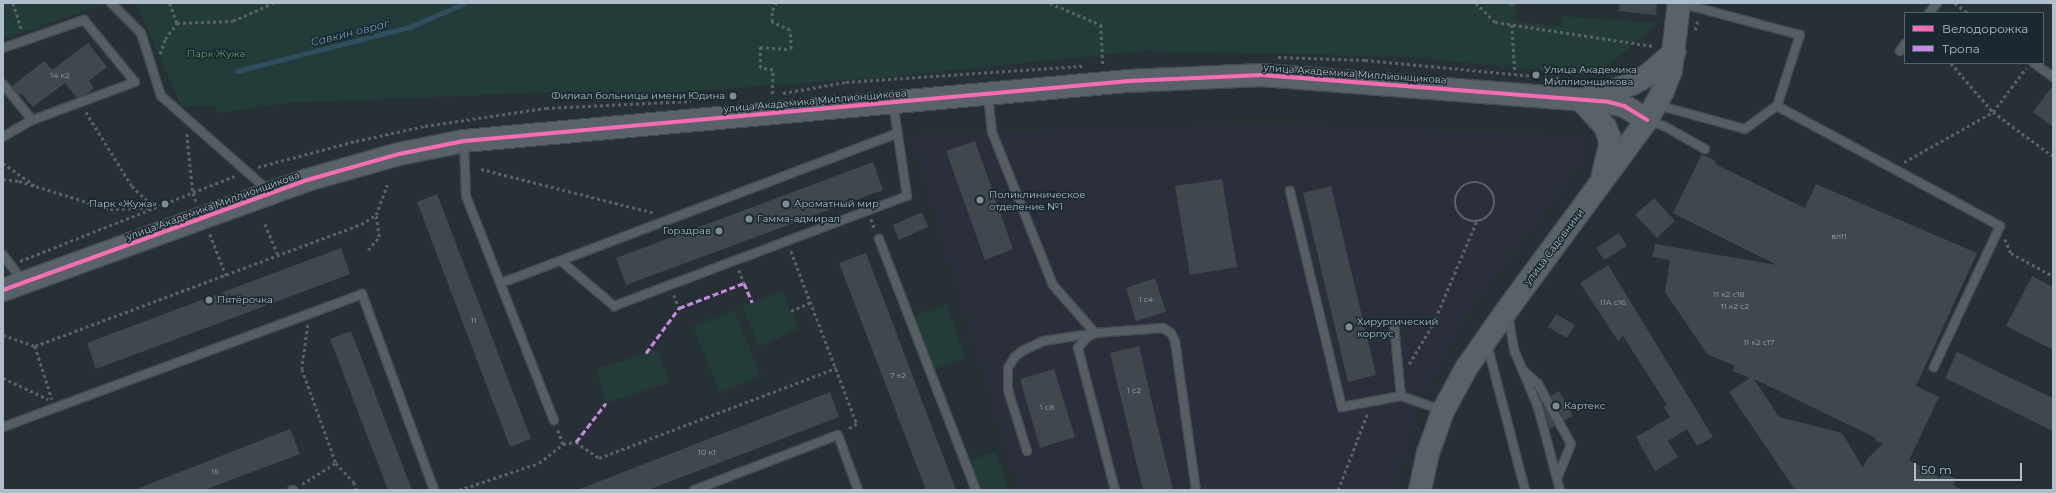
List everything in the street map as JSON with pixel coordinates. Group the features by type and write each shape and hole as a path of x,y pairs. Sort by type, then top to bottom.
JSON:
{"street":[{"name":"улица Садовники","path":"1420,490 1428,453 1443,411 1486,340 1506,310 1599,187 1652,113 1671,70 1667,50 1679,3"},
{"path":"1599,187 1610,146 1609,136 1605,127 1581,100 1632,84 1648,75 1667,50"},
{"name":"улица Академика Миллионщикова","path":"3,290 271,192 399,154 464,141 893,101 1129,81 1262,75 1581,100 1624,106 1652,113"}],"lane":[{"path":"111,3 141,32 161,96 271,192"},
{"path":"1652,113 1745,129 1777,106 1800,35 1679,3"},
{"path":"1930,12 1937,3"},
{"path":"3,48 84,20 135,82 32,120 3,137"},
{"path":"2035,64 2053,77"},
{"path":"3,84 32,120"},
{"path":"988,93 992,132 1053,286 1095,333"},
{"path":"561,261 614,306 907,196 893,101"},
{"path":"1777,106 2000,226 1934,367"},
{"path":"1652,113 1664,126 1705,149"},
{"path":"501,283 898,133"},
{"path":"464,141 466,196 554,420"},
{"path":"1290,191 1342,407 1401,396 1443,411"},
{"path":"879,239 976,490"},
{"path":"3,255 23,283"},
{"path":"3,427 309,315 362,294 434,490"},
{"path":"1506,310 1514,350 1538,407 1560,490"},
{"path":"1394,325 1401,396"},
{"path":"1027,451 1008,390 1008,368 1014,358 1044,341 1095,333 1163,328 1171,333 1175,341 1196,490"},
{"path":"1095,333 1086,338 1078,348 1115,490"},
{"path":"1486,340 1525,490"},
{"path":"1522,369 1538,384 1571,444 1557,478"},
{"path":"694,490 838,435 858,490"}],"path":[{"path":"13,3 26,40"},
{"path":"170,3 177,23"},
{"path":"177,23 233,22 273,3"},
{"path":"772,94 773,70 760,68 760,47 791,49 790,30 772,22 772,10 776,3"},
{"path":"1050,3 1101,25 1102,64"},
{"path":"1405,3 1467,3"},
{"path":"1476,3 1495,22 1667,50"},
{"path":"1955,3 1967,12"},
{"path":"159,56 165,39 177,23"},
{"path":"1512,25 1515,73"},
{"path":"1952,64 1993,112 2053,156"},
{"path":"1892,168 1993,112 2029,64"},
{"path":"80,102 132,186 154,207"},
{"path":"184,115 193,193"},
{"path":"3,163 40,190"},
{"path":"481,169 674,218"},
{"path":"3,179 19,181 40,190 110,209 151,208 10,265"},
{"path":"1399,380 1433,324 1476,222 1488,217 1495,206 1494,193 1485,184 1472,182 1460,188 1457,194 1456,207 1464,218 1476,222"},
{"path":"368,250 379,237 376,215 387,185"},
{"path":"3,335 35,346 360,224 376,215"},
{"path":"265,224 278,255"},
{"path":"2000,226 2011,253 2053,276"},
{"path":"214,243 226,274"},
{"path":"793,256 857,424 838,435"},
{"path":"791,311 811,302"},
{"path":"309,315 302,369 336,463 354,482 357,490"},
{"path":"3,378 54,402 35,346"},
{"path":"459,490 539,463 563,444 576,442 598,458 836,368"},
{"path":"1338,490 1368,410 1368,402"},
{"path":"554,420 563,444"},
{"path":"293,490 336,463"}],"shaded area":[{"path":"1263,124 1582,136 1586,157 1461,321 1420,402 1393,490 1019,490 911,135"}],"green space":[{"path":"3,3 109,3 3,39"},
{"name":"Парк Жужа","path":"136,3 1515,3 1517,22 1560,26 1562,16 1659,23 1595,76 1407,57 1144,51 878,78 549,101 560,92 290,103 218,113 214,106 182,107"},
{"path":"782,290 799,329 759,347 742,307"},
{"path":"946,304 966,358 935,369 915,316"},
{"path":"734,310 761,376 720,393 693,327"},
{"path":"658,349 669,383 606,403 596,369"},
{"path":"996,451 1009,490 980,490 969,461"}],"building":[{"path":"1619,3 1657,3 1656,15 1619,11"},
{"path":"88,43 107,67 89,81 94,88 85,95 77,98 65,83 33,107 21,93 19,95 12,86 44,61 52,70"},
{"path":"2053,85 2053,127 2033,112"},
{"name":"Поликлиническое отделение №1","path":"975,141 1013,249 985,260 946,151"},
{"path":"1702,154 1716,161 1715,164 1805,208 1816,184 1977,253 1916,386 1939,397 1909,460 1940,478 1943,472 1956,479 1953,485 1962,490 1795,490 1729,392 1750,378 1733,371 1735,366 1707,354 1665,292 1670,260 1652,257 1655,244 1777,265 1673,213","holes":["1754,379 1876,438 1875,440 1883,444 1867,459 1863,468 1842,433 1779,417"]},
{"path":"873,162 883,190 626,285 616,258"},
{"path":"1222,179 1237,267 1190,275 1175,186"},
{"name":"Хирургический корпус","path":"1331,186 1376,375 1348,382 1303,193"},
{"path":"437,194 531,439 510,447 417,202"},
{"path":"1654,198 1675,221 1657,238 1635,215"},
{"path":"922,212 928,227 899,240 893,225"},
{"path":"1619,233 1627,246 1604,260 1596,248"},
{"path":"341,248 350,274 96,369 87,343"},
{"path":"866,253 956,490 926,490 839,263"},
{"path":"1608,265 1713,437 1697,446 1687,429 1668,441 1678,457 1655,471 1636,437 1670,417 1664,407 1667,405 1623,336 1618,341 1580,283"},
{"path":"2032,276 2053,287 2053,350 2006,326"},
{"path":"1155,278 1166,312 1136,321 1126,288"},
{"path":"1556,314 1575,325 1567,338 1548,327"},
{"path":"351,331 412,490 388,490 330,339"},
{"path":"1139,346 1173,490 1143,490 1110,353"},
{"path":"1957,352 2053,398 2053,431 1945,378"},
{"path":"1054,369 1075,437 1040,448 1020,379"},
{"path":"1559,391 1573,416 1564,420 1551,396"},
{"path":"830,392 839,417 648,490 577,490"},
{"path":"1545,407 1555,426 1550,429 1544,408"},
{"path":"290,429 300,454 204,490 134,490"}],"waterway":[{"name":"Савкин овраг","path":"237,71 410,27 465,3"}],"marked path":[{"path":"646,353 679,308 744,283 752,302"},
{"path":"576,442 606,403"}],"cycle path":[{"path":"3,290 307,180 399,154 464,141 1129,81 1262,75 1609,102 1624,106 1647,120"}],"place":[{"name":"Улица Академика Миллионщикова","path":"1536,75"},
{"name":"Филиал больницы имени Юдина","path":"733,96"},
{"name":"Поликлиническое отделение №1","path":"980,200"},
{"name":"Парк «Жужа»","path":"165,204"},
{"name":"Ароматный мир","path":"786,204"},
{"name":"Гамма-адмирал","path":"749,219"},
{"name":"Горздрав","path":"719,231"},
{"name":"Пятёрочка","path":"209,300"},
{"name":"Хирургический корпус","path":"1349,327"},
{"name":"Картекс","path":"1556,406"}]}
